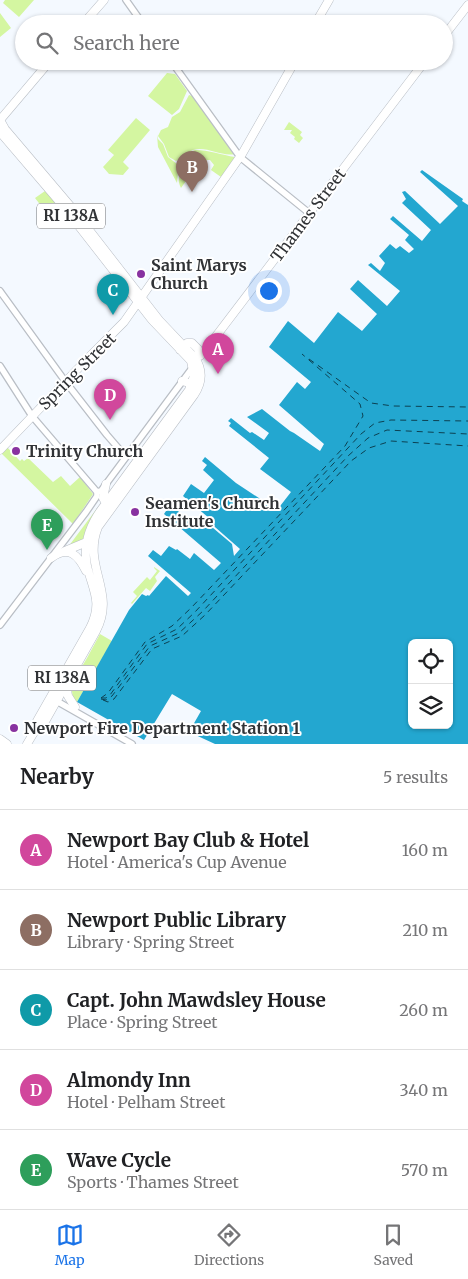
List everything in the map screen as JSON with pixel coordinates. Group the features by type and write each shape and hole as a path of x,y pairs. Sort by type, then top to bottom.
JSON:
{"main road":[{"path":"91,15 104,0"},
{"path":"320,15 328,0"},
{"path":"453,24 468,5"},
{"path":"0,120 42,70"},
{"name":"Spring Street","path":"0,450 124,322 240,156 290,70"},
{"name":"Thames Street","path":"197,357 310,213 418,70"},
{"name":"RI 138A","path":"0,120 5,129 69,205 140,300"},
{"name":"RI 138A","path":"1,135 165,327 182,348 193,366"},
{"path":"182,348 190,343 194,344 198,349 197,357 186,356"},
{"name":"RI 138A","path":"27,744 36,730 43,725 93,622 97,607 95,590 86,563 86,542 92,523 108,506 195,394 200,384 197,357"},
{"path":"192,386 193,366"},
{"path":"182,381 186,381 192,386 195,394"},
{"name":"RI 138A","path":"55,697 66,683 96,631 103,613 103,592 93,559 95,536 99,525 108,506 192,386"},
{"path":"106,484 103,498 108,506"},
{"path":"51,558 95,536"},
{"path":"61,553 70,552 78,557 95,590"},
{"path":"66,683 68,696 75,707"},
{"path":"0,739 7,744"}],"street":[{"path":"126,0 137,15"},
{"path":"178,70 240,156 310,213"},
{"path":"0,291 65,381 106,435 126,457"},
{"path":"0,366 32,416 97,492 97,497 0,625"},
{"path":"97,492 106,484 193,366"},
{"path":"55,697 75,707 82,715"},
{"path":"55,697 132,744"}],"green space":[{"path":"5,0 34,0 21,15 17,15 3,3"},
{"path":"0,13 11,28 0,37"},
{"path":"167,73 175,74 187,91 179,109 172,115 148,96"},
{"path":"189,95 192,96 235,154 230,155 198,149 191,151 176,161 169,157 164,144 158,136 161,130 168,127 172,117 180,112"},
{"path":"136,118 150,130 123,162 129,168 123,175 109,174 103,167 114,155 108,150"},
{"path":"289,122 302,132 300,135 303,138 299,143 290,133 292,130 284,130"},
{"path":"157,135 168,157 177,164 177,183 158,147"},
{"path":"195,150 235,157 221,177 211,170 214,165 210,160 207,160 201,166 198,164 181,188 180,174 187,155"},
{"path":"45,191 60,208 49,216 35,198"},
{"path":"7,447 20,461 28,458 53,482 61,476 70,486 80,477 93,494 73,524 1,453"},
{"path":"98,507 84,542 68,547"},
{"path":"154,567 160,571 155,577 157,581 150,591 146,588 132,604 137,596 133,592 147,577 150,580 157,571"},
{"path":"100,634 112,641 77,702 73,698 71,685"}],"water":[{"path":"422,170 463,199 462,201 468,205 468,744 215,744 189,732 201,711 172,694 144,740 77,702 129,610 142,594 149,596 166,576 188,596 191,593 148,556 153,550 161,556 169,546 177,549 190,559 194,553 214,570 221,563 164,514 170,505 200,528 209,518 183,496 191,484 204,493 214,480 203,470 207,465 202,461 205,457 236,483 277,510 291,492 260,469 269,458 229,426 231,423 228,421 231,418 250,433 252,432 264,440 269,433 247,417 262,409 320,451 324,444 279,405 297,382 305,389 311,382 269,347 288,321 314,343 338,312 362,331 377,314 350,289 358,280 387,306 400,291 368,265 371,263 380,271 385,263 379,256 390,244 396,249 400,246 409,253 414,249 405,240 409,235 390,219 393,216 422,241 431,230 402,203 406,199 402,192 405,191 440,224 458,206 420,172"}],"pier":[{"path":"207,520 240,549 234,556 232,544 206,522"}],"ferry route":[{"path":"101,698 108,693 145,642 172,626 191,608 345,446 363,416 360,404 302,354"},
{"path":"309,359 371,403 393,406 468,407"},
{"path":"101,698 106,698 110,695 147,644 177,629 195,612 361,434 375,423 391,420 468,421"},
{"path":"101,699 106,700 112,696 150,646 179,633 203,611 348,456 368,438 387,430 468,434"},
{"path":"103,700 108,702 114,699 152,649 182,636 205,615 351,461 369,448 391,441 468,446"}],"place":[{"name":"Newport Public Library","path":"192,192"},
{"name":"Saint Marys Church","path":"141,274"},
{"name":"Capt. John Mawdsley House","path":"113,315"},
{"name":"Newport Bay Club & Hotel","path":"218,374"},
{"name":"Almondy Inn","path":"110,420"},
{"name":"Trinity Church","path":"16,451"},
{"name":"Seamen's Church Institute","path":"135,512"},
{"name":"Wave Cycle","path":"47,550"},
{"name":"Newport Fire Department Station 1","path":"14,728"}]}
